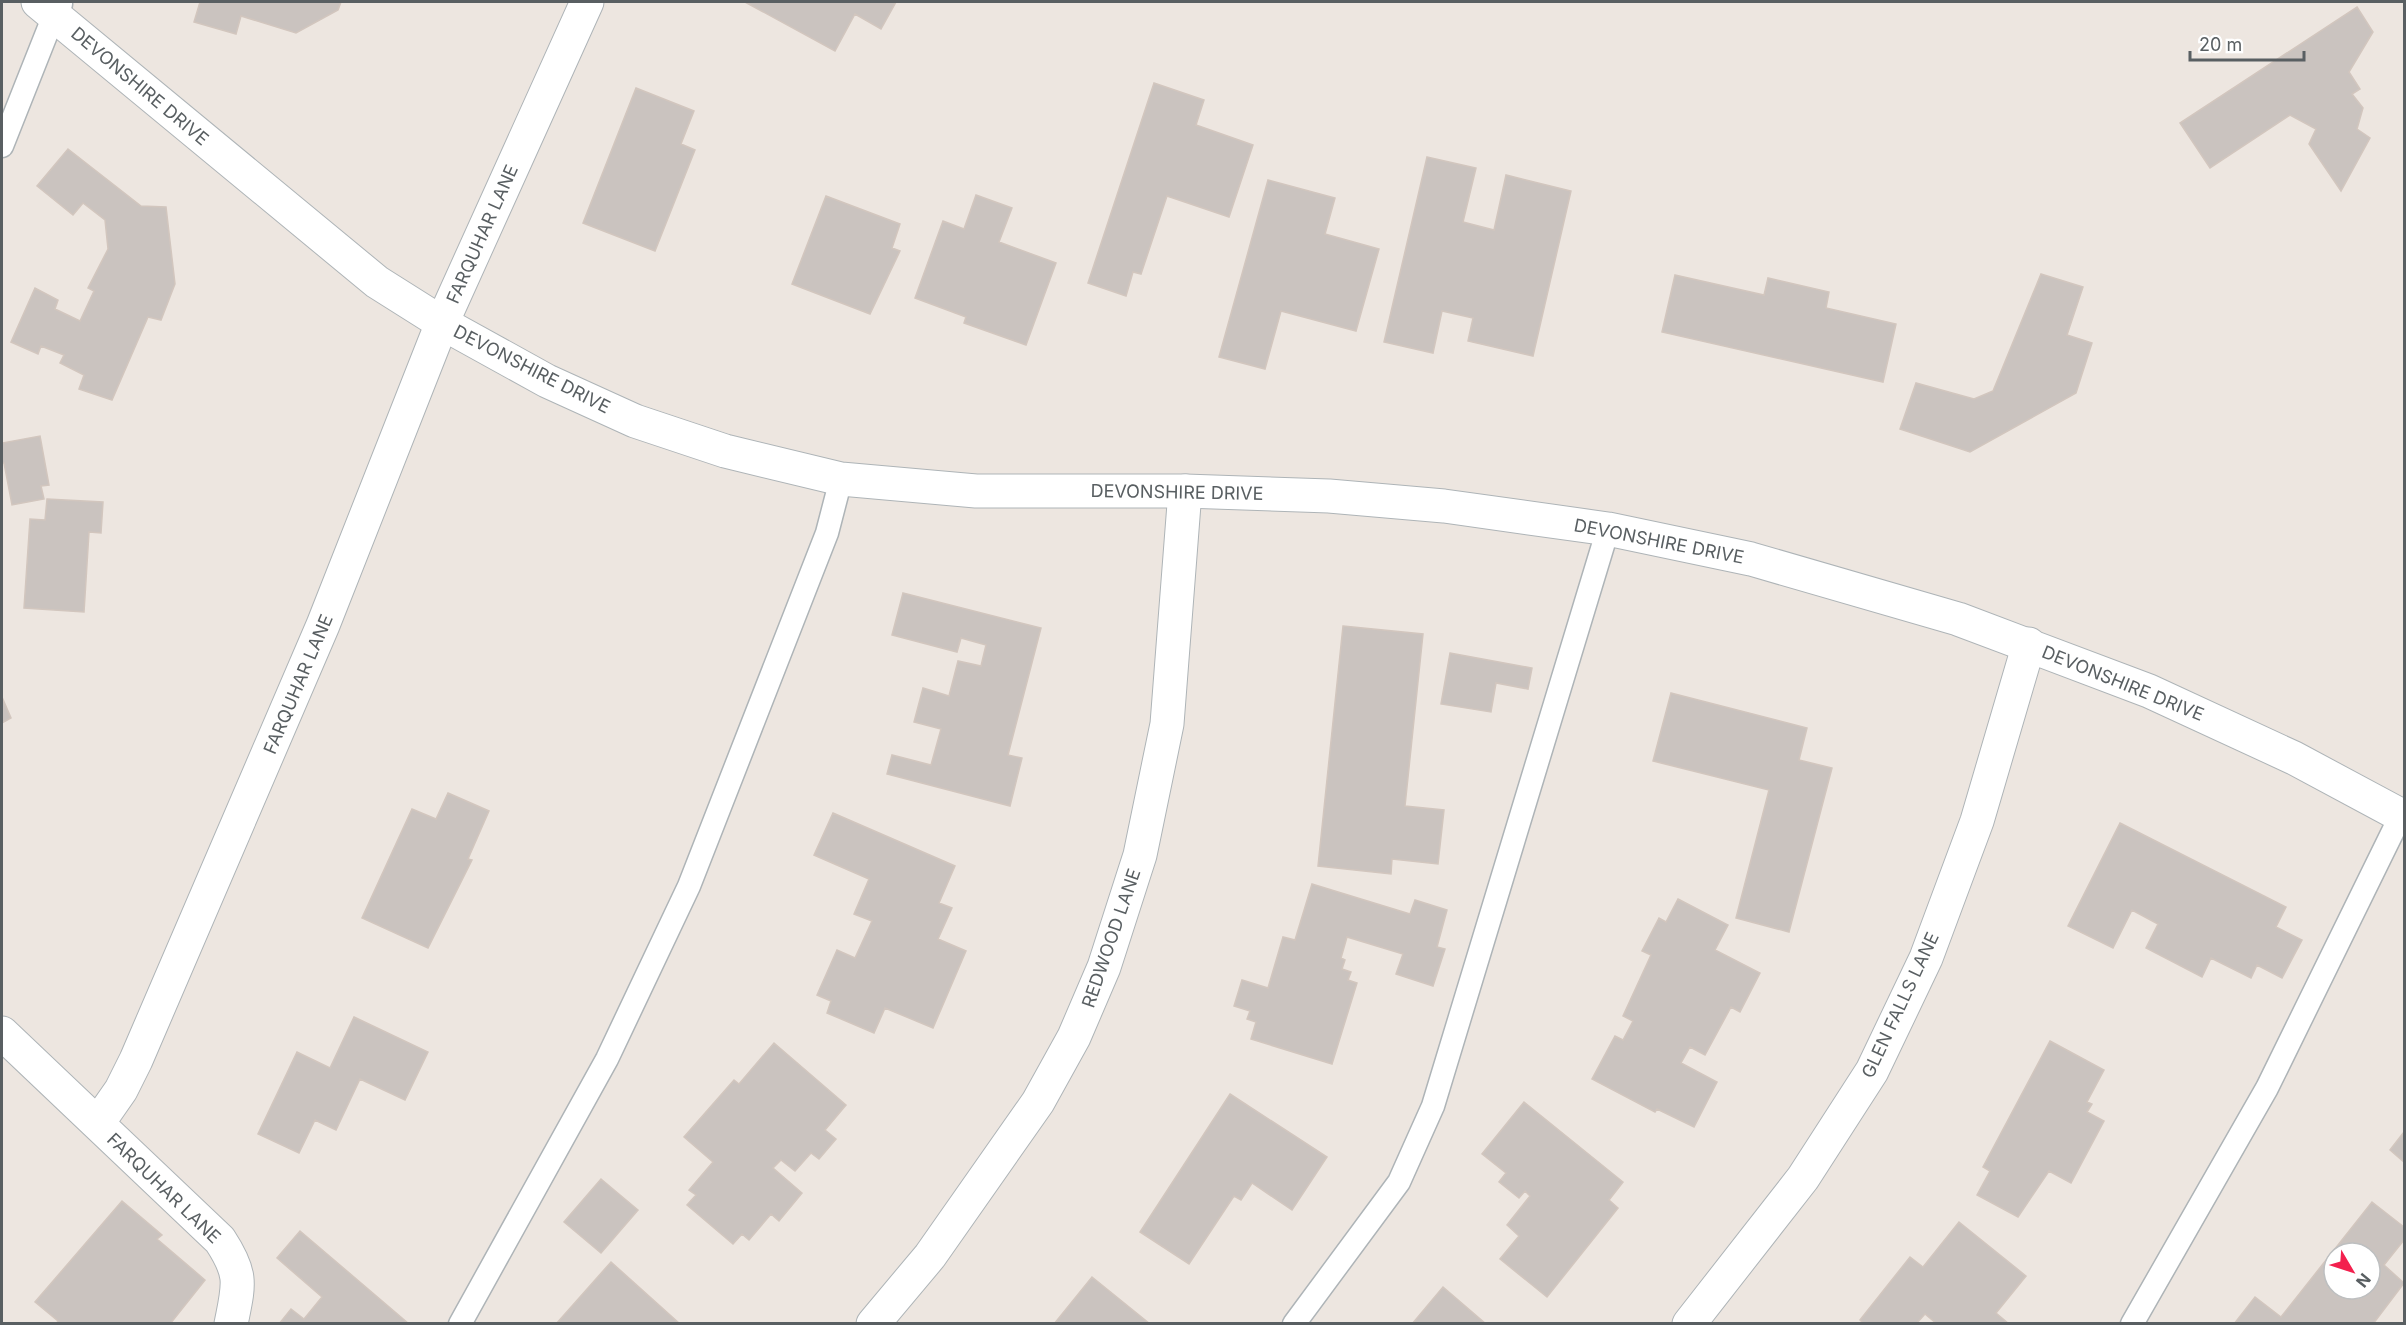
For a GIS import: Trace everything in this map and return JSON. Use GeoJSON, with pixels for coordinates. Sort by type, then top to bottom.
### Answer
{"type":"FeatureCollection","features":[{"type":"Feature","properties":{"kind":"street","name":"FARQUHAR LANE"},"geometry":{"type":"LineString","coordinates":[[231,1323],[238,1287],[234,1262],[225,1247],[98,1123],[122,1090],[155,1016],[323,625],[442,323],[586,2]]}},
{"type":"Feature","properties":{"kind":"street","name":"DEVONSHIRE DRIVE"},"geometry":{"type":"LineString","coordinates":[[52,6],[377,282],[442,323],[547,381],[634,421],[725,451],[841,479],[976,491],[1185,491],[1329,496],[1443,506],[1608,529],[1751,558],[1958,619],[2149,690],[2294,758],[2403,816]]}},
{"type":"Feature","properties":{"kind":"street","name":"REDWOOD LANE"},"geometry":{"type":"LineString","coordinates":[[873,1323],[930,1256],[1038,1102],[1074,1037],[1104,967],[1140,855],[1167,724],[1185,491]]}},
{"type":"Feature","properties":{"kind":"street","name":"GLEN FALLS LANE"},"geometry":{"type":"LineString","coordinates":[[1689,1323],[1803,1178],[1872,1071],[1926,958],[1977,821],[2029,644]]}},
{"type":"Feature","properties":{"kind":"street"},"geometry":{"type":"LineString","coordinates":[[2,1033],[98,1123]]}},
{"type":"Feature","properties":{"kind":"lane"},"geometry":{"type":"LineString","coordinates":[[2,146],[52,6]]}},
{"type":"Feature","properties":{"kind":"lane"},"geometry":{"type":"LineString","coordinates":[[460,1323],[607,1059],[689,886],[827,533],[841,479]]}},
{"type":"Feature","properties":{"kind":"lane"},"geometry":{"type":"LineString","coordinates":[[1294,1323],[1399,1182],[1433,1106],[1608,529]]}},
{"type":"Feature","properties":{"kind":"lane"},"geometry":{"type":"LineString","coordinates":[[2132,1323],[2267,1088],[2403,816]]}},
{"type":"Feature","properties":{"kind":"building"},"geometry":{"type":"Polygon","coordinates":[[[200,2],[341,2],[338,10],[296,33],[241,16],[236,34],[194,22],[200,2]]]}},
{"type":"Feature","properties":{"kind":"building"},"geometry":{"type":"Polygon","coordinates":[[[745,2],[896,2],[881,29],[855,14],[835,51],[745,2]]]}},
{"type":"Feature","properties":{"kind":"building"},"geometry":{"type":"Polygon","coordinates":[[[2357,7],[2373,32],[2349,72],[2360,89],[2352,94],[2363,108],[2357,129],[2370,138],[2341,191],[2309,144],[2316,129],[2290,115],[2210,168],[2180,123],[2357,7]]]}},
{"type":"Feature","properties":{"kind":"building"},"geometry":{"type":"Polygon","coordinates":[[[1154,83],[1204,100],[1196,125],[1253,145],[1229,217],[1167,196],[1141,274],[1133,272],[1126,296],[1088,283],[1154,83]]]}},
{"type":"Feature","properties":{"kind":"building"},"geometry":{"type":"Polygon","coordinates":[[[636,88],[694,111],[681,144],[695,150],[655,251],[583,223],[636,88]]]}},
{"type":"Feature","properties":{"kind":"building"},"geometry":{"type":"Polygon","coordinates":[[[68,149],[141,206],[166,207],[175,284],[161,320],[148,317],[112,400],[79,389],[84,375],[60,363],[64,355],[41,346],[38,354],[11,342],[35,288],[58,300],[55,309],[80,321],[94,291],[88,288],[108,249],[105,220],[83,203],[73,215],[37,186],[68,149]]]}},
{"type":"Feature","properties":{"kind":"building"},"geometry":{"type":"Polygon","coordinates":[[[1427,157],[1476,168],[1463,222],[1494,230],[1506,175],[1571,191],[1533,356],[1468,341],[1473,318],[1442,311],[1433,353],[1384,342],[1427,157]]]}},
{"type":"Feature","properties":{"kind":"building"},"geometry":{"type":"Polygon","coordinates":[[[1268,180],[1335,198],[1325,234],[1379,249],[1356,331],[1281,311],[1265,369],[1219,357],[1268,180]]]}},
{"type":"Feature","properties":{"kind":"building"},"geometry":{"type":"Polygon","coordinates":[[[976,195],[1012,208],[999,242],[1056,263],[1026,345],[964,323],[966,317],[915,298],[943,221],[964,229],[976,195]]]}},
{"type":"Feature","properties":{"kind":"building"},"geometry":{"type":"Polygon","coordinates":[[[826,196],[900,224],[892,248],[900,251],[870,314],[792,284],[826,196]]]}},
{"type":"Feature","properties":{"kind":"building"},"geometry":{"type":"Polygon","coordinates":[[[2041,274],[2083,287],[2067,335],[2092,343],[2076,393],[1970,452],[1900,429],[1916,383],[1974,399],[1993,391],[2041,274]]]}},
{"type":"Feature","properties":{"kind":"building"},"geometry":{"type":"Polygon","coordinates":[[[1675,275],[1764,295],[1768,278],[1829,292],[1826,308],[1896,324],[1883,382],[1662,332],[1675,275]]]}},
{"type":"Feature","properties":{"kind":"building"},"geometry":{"type":"Polygon","coordinates":[[[40,436],[49,485],[41,486],[44,499],[12,505],[4,463],[2,463],[2,443],[40,436]]]}},
{"type":"Feature","properties":{"kind":"building"},"geometry":{"type":"Polygon","coordinates":[[[47,499],[103,502],[101,533],[89,532],[84,612],[24,608],[30,519],[45,520],[47,499]]]}},
{"type":"Feature","properties":{"kind":"building"},"geometry":{"type":"Polygon","coordinates":[[[903,593],[1041,628],[1008,755],[1022,758],[1010,806],[887,774],[892,755],[931,765],[941,729],[914,722],[923,688],[949,696],[958,661],[981,666],[986,645],[961,638],[957,652],[892,635],[903,593]]]}},
{"type":"Feature","properties":{"kind":"building"},"geometry":{"type":"Polygon","coordinates":[[[1343,626],[1423,634],[1405,806],[1444,810],[1438,864],[1392,859],[1391,874],[1318,866],[1343,626]]]}},
{"type":"Feature","properties":{"kind":"building"},"geometry":{"type":"Polygon","coordinates":[[[1450,653],[1532,668],[1528,689],[1496,683],[1491,712],[1441,704],[1450,653]]]}},
{"type":"Feature","properties":{"kind":"building"},"geometry":{"type":"Polygon","coordinates":[[[1671,693],[1807,728],[1799,760],[1832,768],[1789,932],[1736,918],[1769,790],[1653,761],[1671,693]]]}},
{"type":"Feature","properties":{"kind":"building"},"geometry":{"type":"Polygon","coordinates":[[[2,697],[11,718],[2,723],[2,697]]]}},
{"type":"Feature","properties":{"kind":"building"},"geometry":{"type":"Polygon","coordinates":[[[448,793],[489,811],[468,859],[472,860],[428,948],[362,918],[412,809],[436,819],[448,793]]]}},
{"type":"Feature","properties":{"kind":"building"},"geometry":{"type":"Polygon","coordinates":[[[833,813],[955,866],[939,903],[952,908],[938,939],[966,951],[933,1028],[885,1008],[874,1033],[827,1013],[831,1001],[817,995],[837,950],[855,958],[872,921],[854,914],[869,879],[814,855],[833,813]]]}},
{"type":"Feature","properties":{"kind":"building"},"geometry":{"type":"Polygon","coordinates":[[[2120,823],[2286,907],[2276,927],[2302,940],[2282,978],[2257,965],[2251,978],[2211,958],[2202,977],[2146,948],[2158,924],[2132,910],[2113,948],[2068,926],[2120,823]]]}},
{"type":"Feature","properties":{"kind":"building"},"geometry":{"type":"Polygon","coordinates":[[[1312,884],[1410,914],[1415,900],[1447,910],[1437,947],[1445,949],[1433,986],[1396,974],[1403,954],[1347,937],[1341,958],[1345,960],[1342,969],[1351,972],[1348,980],[1357,983],[1332,1064],[1251,1039],[1256,1022],[1247,1019],[1250,1011],[1234,1006],[1242,980],[1268,988],[1283,937],[1295,940],[1312,884]]]}},
{"type":"Feature","properties":{"kind":"building"},"geometry":{"type":"Polygon","coordinates":[[[1678,899],[1728,925],[1715,950],[1760,973],[1740,1012],[1731,1007],[1705,1055],[1690,1047],[1681,1063],[1717,1082],[1694,1127],[1657,1109],[1655,1112],[1592,1079],[1615,1036],[1623,1040],[1633,1021],[1623,1016],[1651,955],[1642,951],[1659,918],[1666,922],[1678,899]]]}},
{"type":"Feature","properties":{"kind":"building"},"geometry":{"type":"Polygon","coordinates":[[[354,1017],[428,1052],[405,1100],[360,1079],[336,1130],[315,1120],[299,1153],[258,1134],[297,1052],[330,1068],[354,1017]]]}},
{"type":"Feature","properties":{"kind":"building"},"geometry":{"type":"Polygon","coordinates":[[[2050,1041],[2104,1070],[2087,1102],[2092,1104],[2087,1112],[2104,1121],[2071,1183],[2049,1171],[2018,1217],[1977,1195],[1990,1171],[1983,1167],[2050,1041]]]}},
{"type":"Feature","properties":{"kind":"building"},"geometry":{"type":"Polygon","coordinates":[[[774,1043],[846,1105],[825,1130],[836,1139],[819,1159],[811,1153],[795,1171],[781,1160],[773,1168],[802,1193],[779,1221],[771,1214],[749,1240],[742,1234],[733,1244],[687,1205],[696,1195],[689,1190],[713,1162],[684,1137],[734,1080],[739,1084],[774,1043]]]}},
{"type":"Feature","properties":{"kind":"building"},"geometry":{"type":"Polygon","coordinates":[[[1230,1094],[1327,1157],[1292,1210],[1252,1183],[1241,1200],[1234,1196],[1189,1264],[1140,1232],[1230,1094]]]}},
{"type":"Feature","properties":{"kind":"building"},"geometry":{"type":"Polygon","coordinates":[[[1524,1102],[1623,1182],[1609,1200],[1618,1208],[1547,1297],[1500,1259],[1519,1236],[1507,1225],[1530,1196],[1525,1191],[1519,1198],[1499,1182],[1506,1173],[1482,1154],[1524,1102]]]}},
{"type":"Feature","properties":{"kind":"building"},"geometry":{"type":"Polygon","coordinates":[[[2404,1132],[2404,1162],[2390,1150],[2404,1132]]]}},
{"type":"Feature","properties":{"kind":"building"},"geometry":{"type":"Polygon","coordinates":[[[601,1179],[638,1210],[601,1253],[564,1222],[601,1179]]]}},
{"type":"Feature","properties":{"kind":"building"},"geometry":{"type":"Polygon","coordinates":[[[122,1201],[162,1235],[157,1239],[205,1280],[170,1324],[56,1324],[58,1321],[35,1302],[122,1201]]]}},
{"type":"Feature","properties":{"kind":"building"},"geometry":{"type":"Polygon","coordinates":[[[2372,1202],[2404,1227],[2404,1240],[2384,1265],[2404,1283],[2373,1324],[2234,1324],[2255,1297],[2281,1317],[2322,1265],[2322,1301],[2382,1301],[2382,1241],[2341,1241],[2372,1202]]]}},
{"type":"Feature","properties":{"kind":"building"},"geometry":{"type":"Polygon","coordinates":[[[1959,1222],[2026,1276],[1996,1313],[2009,1324],[1937,1324],[1925,1314],[1916,1324],[1864,1324],[1860,1320],[1910,1257],[1923,1267],[1959,1222]]]}},
{"type":"Feature","properties":{"kind":"building"},"geometry":{"type":"Polygon","coordinates":[[[300,1231],[409,1324],[279,1324],[291,1309],[304,1319],[322,1297],[277,1258],[300,1231]]]}},
{"type":"Feature","properties":{"kind":"building"},"geometry":{"type":"Polygon","coordinates":[[[611,1262],[680,1324],[556,1324],[611,1262]]]}},
{"type":"Feature","properties":{"kind":"building"},"geometry":{"type":"Polygon","coordinates":[[[1092,1277],[1150,1324],[1054,1324],[1092,1277]]]}},
{"type":"Feature","properties":{"kind":"building"},"geometry":{"type":"Polygon","coordinates":[[[1443,1287],[1486,1324],[1412,1324],[1443,1287]]]}}]}
